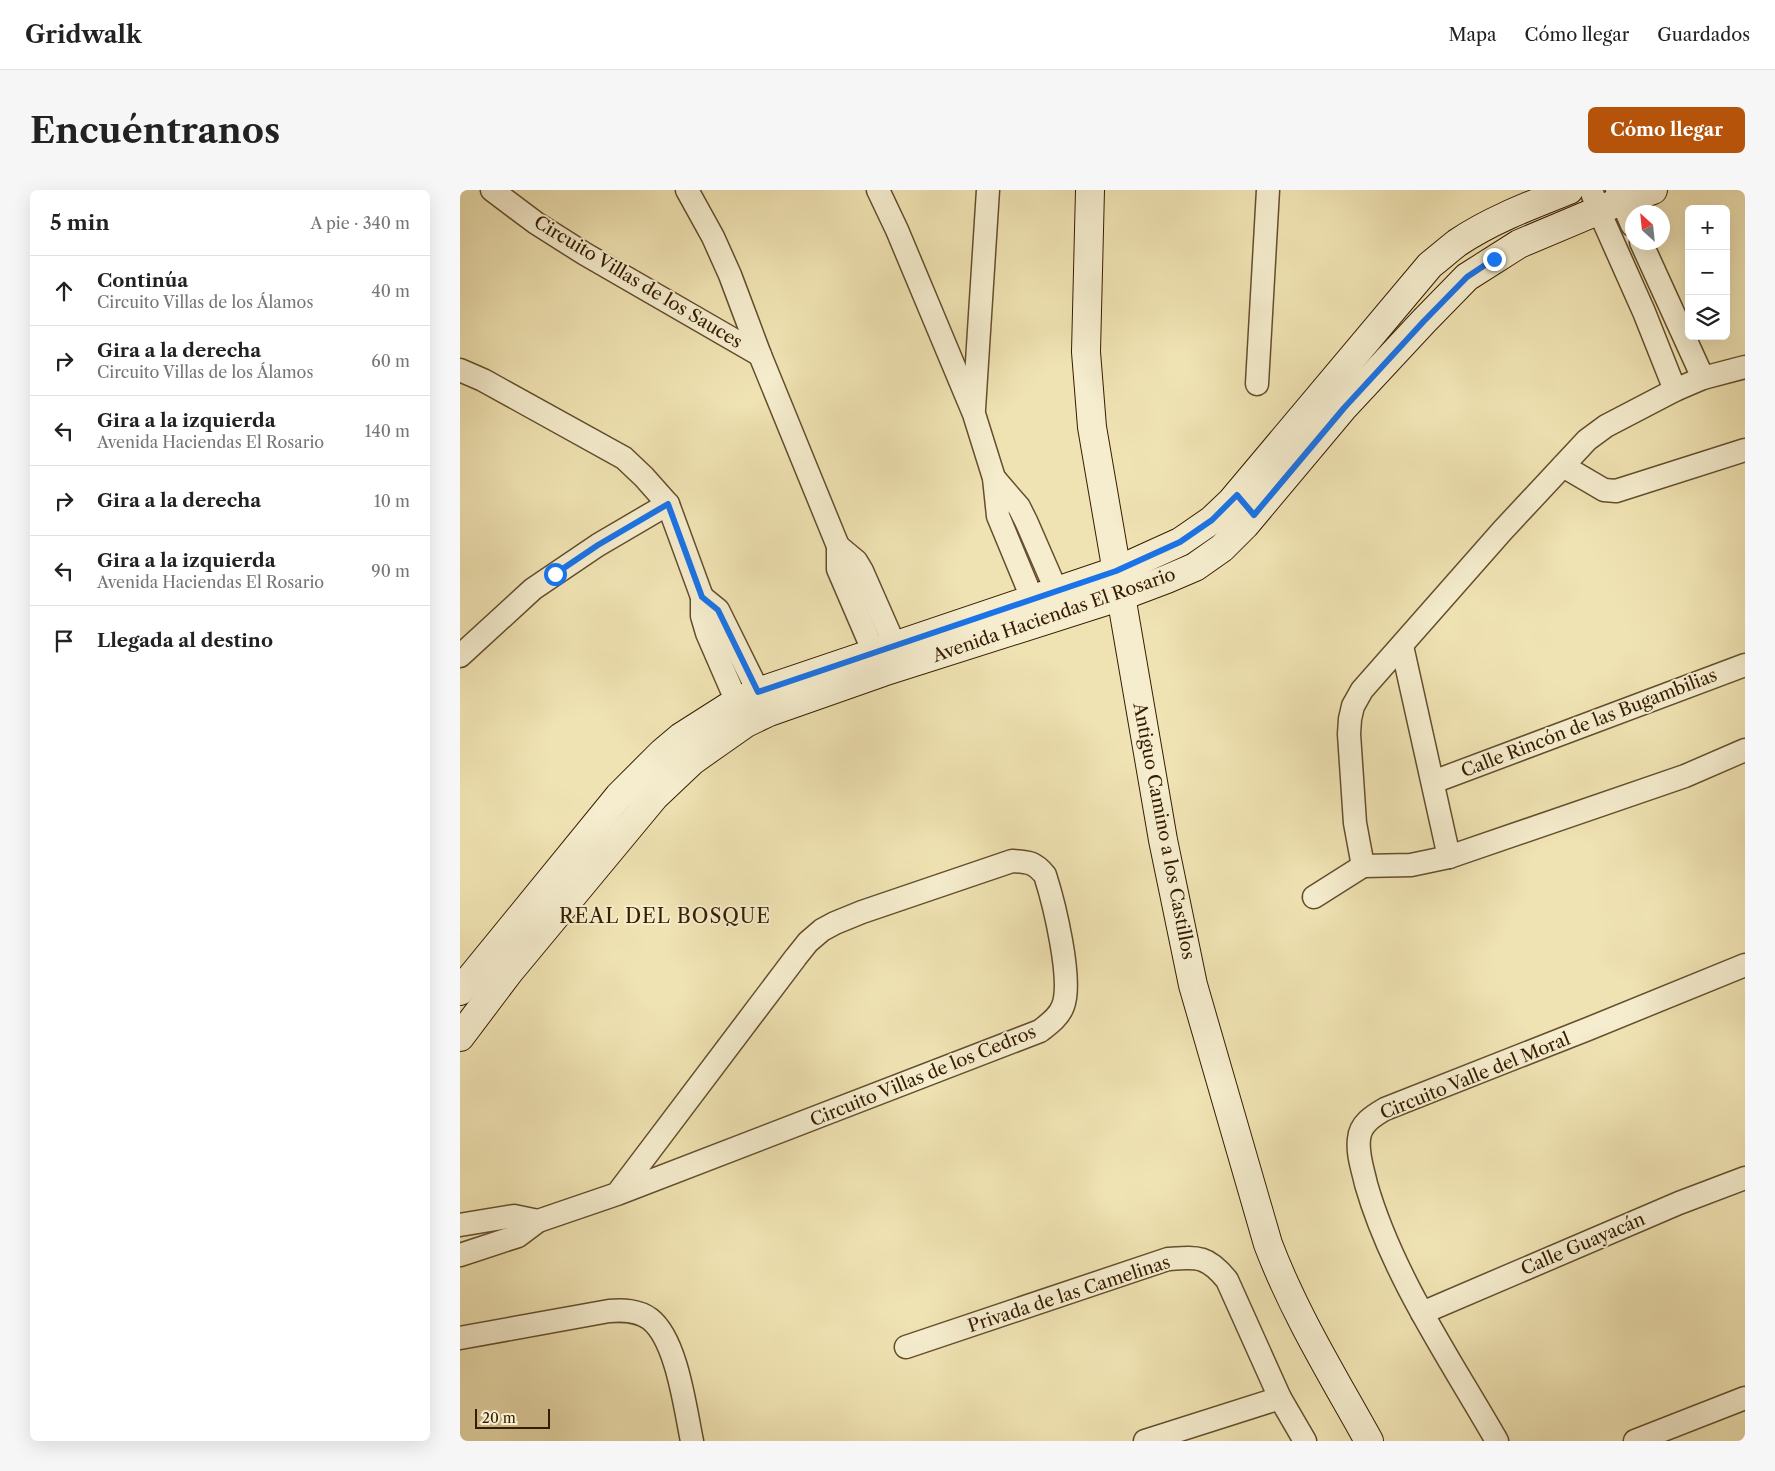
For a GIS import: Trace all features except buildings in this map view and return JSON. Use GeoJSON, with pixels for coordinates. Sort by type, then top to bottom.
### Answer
{"type":"FeatureCollection","features":[{"type":"Feature","properties":{"kind":"street","name":"Circuito Villas de los Sauces"},"geometry":{"type":"LineString","coordinates":[[492,190],[536,223],[585,254],[760,355]]}},
{"type":"Feature","properties":{"kind":"street","name":"Circuito Villas de los Sauces"},"geometry":{"type":"LineString","coordinates":[[687,190],[730,274],[760,355],[838,546],[856,561],[862,571],[889,659]]}},
{"type":"Feature","properties":{"kind":"street"},"geometry":{"type":"LineString","coordinates":[[878,190],[897,230],[974,414],[994,478],[998,516],[1049,606]]}},
{"type":"Feature","properties":{"kind":"street"},"geometry":{"type":"LineString","coordinates":[[974,414],[988,190]]}},
{"type":"Feature","properties":{"kind":"street","name":"Antiguo Camino a los Castillos"},"geometry":{"type":"LineString","coordinates":[[1090,190],[1086,308],[1088,384],[1092,427],[1162,840],[1193,986],[1268,1244],[1281,1278],[1301,1320],[1369,1441]]}},
{"type":"Feature","properties":{"kind":"street","name":"Avenida Haciendas El Rosario"},"geometry":{"type":"LineString","coordinates":[[460,991],[619,796],[662,753],[681,737],[752,707],[1049,606],[1119,584],[1167,579],[1195,567],[1222,548],[1245,505],[1430,265],[1456,244],[1485,227],[1570,190]]}},
{"type":"Feature","properties":{"kind":"street","name":"Avenida Haciendas El Rosario"},"geometry":{"type":"LineString","coordinates":[[1245,505],[1344,408],[1467,277],[1519,244],[1612,203],[1653,190]]}},
{"type":"Feature","properties":{"kind":"street"},"geometry":{"type":"LineString","coordinates":[[1257,384],[1269,191]]}},
{"type":"Feature","properties":{"kind":"street"},"geometry":{"type":"LineString","coordinates":[[1612,203],[1644,312],[1676,390]]}},
{"type":"Feature","properties":{"kind":"street"},"geometry":{"type":"LineString","coordinates":[[1645,250],[1703,378]]}},
{"type":"Feature","properties":{"kind":"street"},"geometry":{"type":"LineString","coordinates":[[1363,866],[1356,823],[1349,734],[1353,706],[1362,690],[1503,530],[1588,440],[1606,426],[1676,390],[1703,378],[1745,367]]}},
{"type":"Feature","properties":{"kind":"street"},"geometry":{"type":"LineString","coordinates":[[460,370],[483,380],[624,458],[668,504],[702,597],[718,610],[752,707]]}},
{"type":"Feature","properties":{"kind":"street"},"geometry":{"type":"LineString","coordinates":[[1563,466],[1604,490],[1616,491],[1745,450]]}},
{"type":"Feature","properties":{"kind":"street"},"geometry":{"type":"LineString","coordinates":[[460,656],[533,589],[598,545],[668,504]]}},
{"type":"Feature","properties":{"kind":"street"},"geometry":{"type":"LineString","coordinates":[[1402,646],[1448,857]]}},
{"type":"Feature","properties":{"kind":"street","name":"Calle Rincón de las Bugambilias"},"geometry":{"type":"LineString","coordinates":[[1433,782],[1745,665]]}},
{"type":"Feature","properties":{"kind":"street","name":"Avenida Haciendas El Rosario"},"geometry":{"type":"LineString","coordinates":[[460,1037],[509,972],[655,796],[752,707]]}},
{"type":"Feature","properties":{"kind":"street"},"geometry":{"type":"LineString","coordinates":[[1314,897],[1363,866],[1411,865],[1448,857],[1685,776],[1745,750]]}},
{"type":"Feature","properties":{"kind":"street","name":"Circuito Villas de los Cedros"},"geometry":{"type":"LineString","coordinates":[[460,1255],[518,1236],[538,1221],[618,1194],[1040,1032],[1056,1018],[1064,1005],[1065,989],[1065,962],[1045,876],[1036,865],[1012,861],[862,912],[822,930],[808,942],[796,957],[618,1194]]}},
{"type":"Feature","properties":{"kind":"street","name":"Circuito Valle del Moral"},"geometry":{"type":"LineString","coordinates":[[1497,1441],[1422,1313],[1388,1244],[1373,1208],[1359,1154],[1358,1138],[1365,1123],[1385,1109],[1588,1030],[1745,965]]}},
{"type":"Feature","properties":{"kind":"street","name":"Calle Guayacán"},"geometry":{"type":"LineString","coordinates":[[1422,1313],[1679,1203],[1745,1178]]}},
{"type":"Feature","properties":{"kind":"street"},"geometry":{"type":"LineString","coordinates":[[460,1225],[514,1216],[538,1221]]}},
{"type":"Feature","properties":{"kind":"street","name":"Privada de las Camelinas"},"geometry":{"type":"LineString","coordinates":[[906,1347],[1168,1259],[1190,1258],[1206,1260],[1218,1269],[1227,1280],[1280,1398],[1305,1441]]}},
{"type":"Feature","properties":{"kind":"street"},"geometry":{"type":"LineString","coordinates":[[460,1338],[609,1311],[636,1312],[650,1319],[659,1330],[673,1356],[692,1441]]}},
{"type":"Feature","properties":{"kind":"street"},"geometry":{"type":"LineString","coordinates":[[1145,1441],[1280,1398]]}},
{"type":"Feature","properties":{"kind":"street"},"geometry":{"type":"LineString","coordinates":[[1635,1441],[1745,1398]]}},
{"type":"Feature","properties":{"kind":"district","name":"REAL DEL BOSQUE"},"geometry":{"type":"Point","coordinates":[665,916]}},
{"type":"Feature","properties":{"kind":"route"},"geometry":{"type":"LineString","coordinates":[[555,574],[598,545],[668,504],[702,597],[718,610],[758,692],[1116,571],[1180,542],[1212,520],[1237,495],[1254,515],[1344,408],[1424,321],[1467,277],[1494,259]]}}]}
